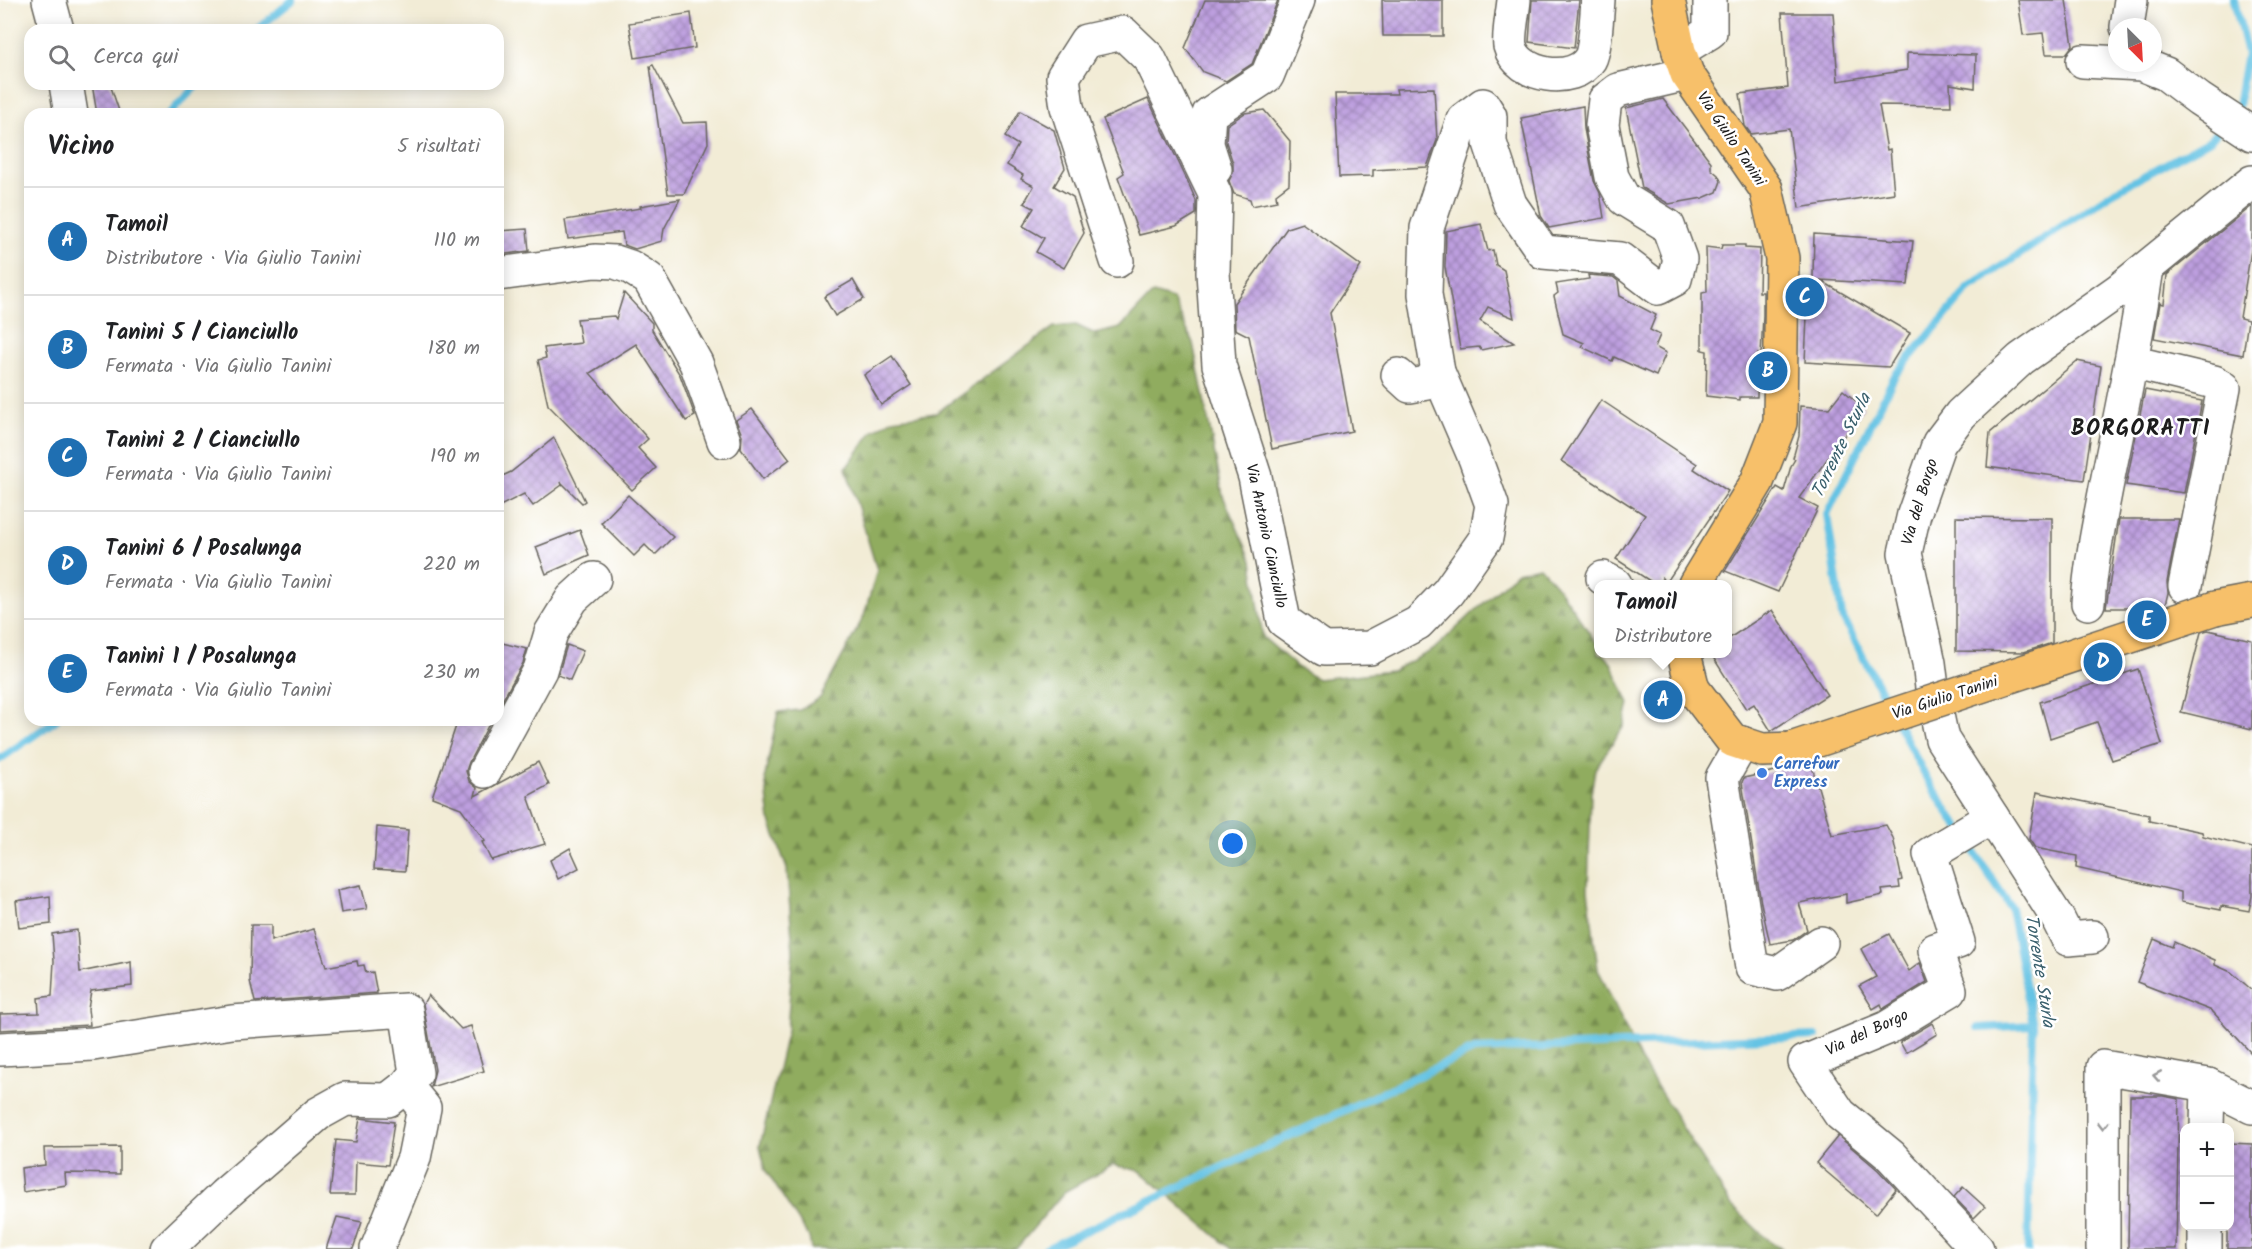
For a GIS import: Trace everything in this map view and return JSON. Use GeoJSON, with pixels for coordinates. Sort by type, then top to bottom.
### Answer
{"type":"FeatureCollection","features":[{"type":"Feature","properties":{"kind":"main road","name":"Via Giulio Tanini"},"geometry":{"type":"LineString","coordinates":[[1668,0],[1683,62],[1766,189],[1782,258],[1780,423],[1758,482],[1698,580]]}},
{"type":"Feature","properties":{"kind":"main road","name":"Via Giulio Tanini"},"geometry":{"type":"LineString","coordinates":[[1685,658],[1694,688],[1732,740],[1762,750],[1791,749],[2215,608],[2252,601]]}},
{"type":"Feature","properties":{"kind":"street"},"geometry":{"type":"LineString","coordinates":[[49,0],[55,24]]}},
{"type":"Feature","properties":{"kind":"street","name":"Via Antonio Cianciullo"},"geometry":{"type":"LineString","coordinates":[[1213,272],[1228,212],[1207,144],[1209,114],[1267,76],[1298,0]]}},
{"type":"Feature","properties":{"kind":"street"},"geometry":{"type":"LineString","coordinates":[[1514,0],[1510,45],[1518,61],[1534,72],[1558,74],[1582,68],[1592,58],[1598,0]]}},
{"type":"Feature","properties":{"kind":"street"},"geometry":{"type":"LineString","coordinates":[[1683,62],[1710,32],[1710,0]]}},
{"type":"Feature","properties":{"kind":"street"},"geometry":{"type":"LineString","coordinates":[[2129,18],[2132,0]]}},
{"type":"Feature","properties":{"kind":"street","name":"Via Antonio Cianciullo"},"geometry":{"type":"LineString","coordinates":[[1117,261],[1067,107],[1063,76],[1086,41],[1123,33],[1149,58],[1215,194],[1213,272],[1220,365],[1255,477],[1284,621],[1324,649],[1370,648],[1418,623],[1448,592],[1486,538],[1492,505],[1475,458],[1438,372],[1425,294],[1427,228],[1463,120],[1482,105],[1490,116],[1490,143],[1510,204],[1543,252],[1620,259],[1658,288],[1675,279],[1680,259],[1668,226],[1624,199],[1612,177],[1602,125],[1605,100],[1618,90],[1683,62]]}},
{"type":"Feature","properties":{"kind":"street"},"geometry":{"type":"LineString","coordinates":[[2083,62],[2108,63]]}},
{"type":"Feature","properties":{"kind":"street"},"geometry":{"type":"LineString","coordinates":[[2161,72],[2252,134]]}},
{"type":"Feature","properties":{"kind":"street"},"geometry":{"type":"LineString","coordinates":[[67,90],[70,108]]}},
{"type":"Feature","properties":{"kind":"street","name":"Via del Borgo"},"geometry":{"type":"LineString","coordinates":[[2092,937],[2068,939],[2058,919],[1942,739],[1929,663],[1905,553],[1914,514],[1939,443],[1961,414],[2021,359],[2147,268],[2252,182]]}},
{"type":"Feature","properties":{"kind":"street"},"geometry":{"type":"LineString","coordinates":[[504,273],[595,261],[615,262],[630,267],[649,279],[696,363],[724,441]]}},
{"type":"Feature","properties":{"kind":"street"},"geometry":{"type":"LineString","coordinates":[[2088,603],[2089,582],[2102,507],[2147,268]]}},
{"type":"Feature","properties":{"kind":"street"},"geometry":{"type":"LineString","coordinates":[[2131,362],[2214,382],[2224,388],[2185,586]]}},
{"type":"Feature","properties":{"kind":"street"},"geometry":{"type":"LineString","coordinates":[[1398,375],[1410,386],[1427,383],[1438,372]]}},
{"type":"Feature","properties":{"kind":"street"},"geometry":{"type":"LineString","coordinates":[[485,771],[540,670],[551,633],[572,599],[594,579]]}},
{"type":"Feature","properties":{"kind":"street"},"geometry":{"type":"LineString","coordinates":[[1742,743],[1722,778],[1752,968],[1777,974],[1821,943]]}},
{"type":"Feature","properties":{"kind":"street","name":"Via del Borgo"},"geometry":{"type":"LineString","coordinates":[[1977,1249],[1891,1156],[1840,1114],[1805,1062],[1887,1028],[1950,990],[1935,950],[1958,942],[1930,854],[1992,817]]}},
{"type":"Feature","properties":{"kind":"street"},"geometry":{"type":"LineString","coordinates":[[0,1048],[93,1044],[232,1022],[406,1010],[416,1073],[406,1086],[388,1100],[345,1099],[318,1114],[224,1195],[167,1249]]}},
{"type":"Feature","properties":{"kind":"street"},"geometry":{"type":"LineString","coordinates":[[2103,1249],[2103,1067],[2208,1085],[2252,1107]]}},
{"type":"Feature","properties":{"kind":"street"},"geometry":{"type":"LineString","coordinates":[[2207,1123],[2208,1085]]}},
{"type":"Feature","properties":{"kind":"street"},"geometry":{"type":"LineString","coordinates":[[377,1249],[414,1158],[424,1108],[406,1086]]}},
{"type":"Feature","properties":{"kind":"street"},"geometry":{"type":"LineString","coordinates":[[2205,1231],[2205,1249]]}},
{"type":"Feature","properties":{"kind":"green space"},"geometry":{"type":"Polygon","coordinates":[[[1153,293],[1173,299],[1193,343],[1223,496],[1252,561],[1263,637],[1297,667],[1317,679],[1392,671],[1433,650],[1517,572],[1540,567],[1556,585],[1594,639],[1594,658],[1607,658],[1611,663],[1629,703],[1624,726],[1595,769],[1591,794],[1588,890],[1598,969],[1641,1061],[1731,1205],[1770,1242],[1783,1249],[1231,1249],[1140,1171],[1113,1165],[1064,1192],[1016,1249],[811,1249],[809,1237],[766,1171],[760,1146],[787,1030],[793,952],[787,869],[770,821],[765,776],[778,712],[800,710],[820,698],[864,616],[877,570],[846,468],[873,431],[893,419],[936,413],[1054,327],[1076,325],[1095,334],[1120,328],[1153,293]]]}},
{"type":"Feature","properties":{"kind":"building"},"geometry":{"type":"Polygon","coordinates":[[[1205,0],[1278,0],[1252,64],[1226,81],[1203,72],[1185,48],[1205,0]]]}},
{"type":"Feature","properties":{"kind":"building"},"geometry":{"type":"Polygon","coordinates":[[[1382,0],[1443,0],[1443,36],[1383,36],[1382,0]]]}},
{"type":"Feature","properties":{"kind":"building"},"geometry":{"type":"Polygon","coordinates":[[[1532,0],[1579,0],[1574,48],[1529,42],[1532,0]]]}},
{"type":"Feature","properties":{"kind":"building"},"geometry":{"type":"Polygon","coordinates":[[[2018,0],[2066,0],[2073,45],[2066,54],[2046,54],[2043,33],[2023,35],[2018,0]]]}},
{"type":"Feature","properties":{"kind":"building"},"geometry":{"type":"Polygon","coordinates":[[[691,13],[695,48],[635,58],[629,23],[691,13]]]}},
{"type":"Feature","properties":{"kind":"building"},"geometry":{"type":"Polygon","coordinates":[[[1782,13],[1833,13],[1838,81],[1907,70],[1907,53],[1976,55],[1975,88],[1950,84],[1951,106],[1879,105],[1887,150],[1890,149],[1894,193],[1799,208],[1789,129],[1751,134],[1745,126],[1740,94],[1788,88],[1782,13]]]}},
{"type":"Feature","properties":{"kind":"building"},"geometry":{"type":"Polygon","coordinates":[[[653,65],[683,123],[707,122],[708,143],[684,194],[668,194],[650,66],[653,65]]]}},
{"type":"Feature","properties":{"kind":"building"},"geometry":{"type":"Polygon","coordinates":[[[1434,88],[1437,140],[1427,167],[1373,170],[1373,176],[1339,177],[1335,94],[1397,94],[1396,89],[1434,88]]]}},
{"type":"Feature","properties":{"kind":"building"},"geometry":{"type":"Polygon","coordinates":[[[93,90],[112,90],[118,108],[96,108],[93,90]]]}},
{"type":"Feature","properties":{"kind":"building"},"geometry":{"type":"Polygon","coordinates":[[[1148,99],[1196,201],[1196,214],[1176,226],[1139,235],[1118,177],[1124,173],[1103,119],[1148,99]]]}},
{"type":"Feature","properties":{"kind":"building"},"geometry":{"type":"Polygon","coordinates":[[[1663,99],[1711,162],[1711,169],[1721,181],[1717,192],[1703,198],[1669,204],[1642,188],[1626,108],[1663,99]]]}},
{"type":"Feature","properties":{"kind":"building"},"geometry":{"type":"Polygon","coordinates":[[[1583,106],[1584,129],[1604,218],[1549,228],[1541,216],[1521,118],[1583,106]]]}},
{"type":"Feature","properties":{"kind":"building"},"geometry":{"type":"Polygon","coordinates":[[[1264,110],[1290,141],[1289,184],[1276,194],[1277,201],[1252,206],[1250,199],[1234,194],[1229,181],[1233,172],[1233,163],[1226,142],[1227,125],[1245,113],[1264,110]]]}},
{"type":"Feature","properties":{"kind":"building"},"geometry":{"type":"Polygon","coordinates":[[[1020,111],[1054,130],[1065,168],[1054,186],[1073,197],[1084,233],[1064,268],[1036,252],[1044,238],[1023,226],[1034,208],[1024,203],[1034,186],[1021,179],[1023,175],[1007,165],[1018,145],[1005,137],[1020,111]]]}},
{"type":"Feature","properties":{"kind":"building"},"geometry":{"type":"Polygon","coordinates":[[[680,199],[664,229],[662,241],[635,249],[624,245],[622,232],[568,239],[565,220],[641,208],[640,206],[680,199]]]}},
{"type":"Feature","properties":{"kind":"building"},"geometry":{"type":"Polygon","coordinates":[[[2252,206],[2252,244],[2240,318],[2248,320],[2243,355],[2154,338],[2160,303],[2164,304],[2167,275],[2252,206]]]}},
{"type":"Feature","properties":{"kind":"building"},"geometry":{"type":"Polygon","coordinates":[[[1302,223],[1361,266],[1330,313],[1352,431],[1272,449],[1249,336],[1235,329],[1234,303],[1287,228],[1302,223]]]}},
{"type":"Feature","properties":{"kind":"building"},"geometry":{"type":"Polygon","coordinates":[[[1481,224],[1488,251],[1493,250],[1496,265],[1504,270],[1514,318],[1488,307],[1480,321],[1514,343],[1481,350],[1479,347],[1460,349],[1445,267],[1446,231],[1481,224]]]}},
{"type":"Feature","properties":{"kind":"building"},"geometry":{"type":"Polygon","coordinates":[[[527,229],[529,251],[504,254],[504,231],[527,229]]]}},
{"type":"Feature","properties":{"kind":"building"},"geometry":{"type":"Polygon","coordinates":[[[1814,234],[1913,241],[1908,285],[1820,280],[1910,333],[1889,367],[1805,362],[1807,316],[1812,316],[1814,234]]]}},
{"type":"Feature","properties":{"kind":"building"},"geometry":{"type":"Polygon","coordinates":[[[1722,245],[1745,245],[1745,248],[1760,249],[1759,292],[1763,292],[1763,315],[1761,355],[1758,354],[1757,397],[1740,397],[1740,400],[1706,396],[1707,351],[1702,350],[1702,293],[1707,292],[1706,247],[1721,249],[1722,245]]]}},
{"type":"Feature","properties":{"kind":"building"},"geometry":{"type":"Polygon","coordinates":[[[1588,275],[1613,277],[1618,281],[1620,296],[1656,315],[1650,330],[1660,335],[1655,347],[1666,353],[1656,376],[1614,357],[1612,361],[1582,347],[1584,343],[1563,334],[1554,296],[1558,293],[1556,284],[1589,279],[1588,275]]]}},
{"type":"Feature","properties":{"kind":"building"},"geometry":{"type":"Polygon","coordinates":[[[853,280],[864,299],[835,316],[824,297],[853,280]]]}},
{"type":"Feature","properties":{"kind":"building"},"geometry":{"type":"Polygon","coordinates":[[[624,293],[652,323],[652,330],[680,375],[695,416],[686,421],[636,344],[590,373],[648,439],[638,448],[656,468],[632,490],[548,405],[538,360],[546,358],[544,348],[581,343],[577,319],[614,316],[616,319],[624,293]]]}},
{"type":"Feature","properties":{"kind":"building"},"geometry":{"type":"Polygon","coordinates":[[[892,356],[911,385],[881,405],[864,375],[892,356]]]}},
{"type":"Feature","properties":{"kind":"building"},"geometry":{"type":"Polygon","coordinates":[[[2077,361],[2101,366],[2084,480],[1987,467],[1990,433],[2077,361]]]}},
{"type":"Feature","properties":{"kind":"building"},"geometry":{"type":"Polygon","coordinates":[[[1843,390],[1864,408],[1799,498],[1818,508],[1778,592],[1725,571],[1777,487],[1784,491],[1795,459],[1793,458],[1799,436],[1800,406],[1829,408],[1843,390]]]}},
{"type":"Feature","properties":{"kind":"building"},"geometry":{"type":"Polygon","coordinates":[[[2145,390],[2202,401],[2184,493],[2126,485],[2145,390]]]}},
{"type":"Feature","properties":{"kind":"building"},"geometry":{"type":"Polygon","coordinates":[[[1601,400],[1697,464],[1694,469],[1728,491],[1668,580],[1662,578],[1662,580],[1648,580],[1616,559],[1645,515],[1561,461],[1601,400]]]}},
{"type":"Feature","properties":{"kind":"building"},"geometry":{"type":"Polygon","coordinates":[[[752,409],[790,459],[763,479],[741,449],[742,435],[736,420],[752,409]]]}},
{"type":"Feature","properties":{"kind":"building"},"geometry":{"type":"Polygon","coordinates":[[[554,438],[585,501],[582,503],[561,482],[562,485],[533,506],[524,494],[504,504],[504,475],[554,438]]]}},
{"type":"Feature","properties":{"kind":"building"},"geometry":{"type":"Polygon","coordinates":[[[628,495],[673,537],[655,555],[645,545],[634,556],[601,523],[628,495]]]}},
{"type":"Feature","properties":{"kind":"building"},"geometry":{"type":"Polygon","coordinates":[[[1956,517],[2052,518],[2052,643],[2024,652],[1956,651],[1956,517]]]}},
{"type":"Feature","properties":{"kind":"building"},"geometry":{"type":"Polygon","coordinates":[[[2119,519],[2179,519],[2165,605],[2156,608],[2106,608],[2119,519]]]}},
{"type":"Feature","properties":{"kind":"building"},"geometry":{"type":"Polygon","coordinates":[[[580,530],[589,555],[546,574],[536,547],[580,530]]]}},
{"type":"Feature","properties":{"kind":"building"},"geometry":{"type":"Polygon","coordinates":[[[1772,610],[1827,695],[1771,731],[1754,704],[1746,709],[1714,658],[1732,658],[1732,636],[1772,610]]]}},
{"type":"Feature","properties":{"kind":"building"},"geometry":{"type":"Polygon","coordinates":[[[2208,630],[2252,640],[2252,729],[2181,712],[2201,632],[2208,630]]]}},
{"type":"Feature","properties":{"kind":"building"},"geometry":{"type":"Polygon","coordinates":[[[504,643],[527,649],[523,663],[504,697],[504,643]]]}},
{"type":"Feature","properties":{"kind":"building"},"geometry":{"type":"Polygon","coordinates":[[[567,645],[583,651],[570,680],[558,675],[567,645]]]}},
{"type":"Feature","properties":{"kind":"building"},"geometry":{"type":"Polygon","coordinates":[[[2138,669],[2162,744],[2112,760],[2097,722],[2050,738],[2040,702],[2138,669]]]}},
{"type":"Feature","properties":{"kind":"building"},"geometry":{"type":"Polygon","coordinates":[[[456,726],[488,726],[466,771],[469,781],[477,788],[475,796],[538,762],[549,785],[528,796],[545,844],[491,860],[482,842],[485,841],[461,808],[432,797],[456,726]]]}},
{"type":"Feature","properties":{"kind":"building"},"geometry":{"type":"Polygon","coordinates":[[[1811,763],[1832,835],[1886,825],[1893,838],[1902,880],[1899,881],[1900,888],[1882,890],[1883,895],[1846,903],[1846,894],[1799,903],[1807,930],[1793,940],[1770,944],[1761,903],[1742,782],[1744,778],[1811,763]]]}},
{"type":"Feature","properties":{"kind":"building"},"geometry":{"type":"Polygon","coordinates":[[[2037,792],[2149,815],[2149,821],[2202,832],[2203,836],[2252,848],[2252,896],[2249,911],[2221,906],[2221,910],[2181,902],[2181,892],[2076,868],[2077,856],[2035,848],[2029,839],[2037,792]]]}},
{"type":"Feature","properties":{"kind":"building"},"geometry":{"type":"Polygon","coordinates":[[[377,827],[408,830],[405,871],[374,869],[377,827]]]}},
{"type":"Feature","properties":{"kind":"building"},"geometry":{"type":"Polygon","coordinates":[[[570,848],[579,868],[558,879],[550,860],[570,848]]]}},
{"type":"Feature","properties":{"kind":"building"},"geometry":{"type":"Polygon","coordinates":[[[361,885],[367,909],[341,913],[337,890],[361,885]]]}},
{"type":"Feature","properties":{"kind":"building"},"geometry":{"type":"Polygon","coordinates":[[[50,896],[51,924],[19,928],[16,901],[50,896]]]}},
{"type":"Feature","properties":{"kind":"building"},"geometry":{"type":"Polygon","coordinates":[[[251,925],[271,925],[271,941],[314,929],[326,967],[357,961],[358,966],[364,965],[366,973],[373,972],[377,993],[255,1002],[250,981],[251,925]]]}},
{"type":"Feature","properties":{"kind":"building"},"geometry":{"type":"Polygon","coordinates":[[[77,930],[80,972],[131,962],[132,986],[91,991],[88,1009],[90,1025],[0,1030],[0,1014],[39,1013],[38,998],[52,996],[54,961],[52,934],[77,930]]]}},
{"type":"Feature","properties":{"kind":"building"},"geometry":{"type":"Polygon","coordinates":[[[1889,934],[1909,971],[1920,963],[1927,982],[1883,1009],[1881,1004],[1873,1009],[1859,986],[1876,977],[1861,949],[1889,934]]]}},
{"type":"Feature","properties":{"kind":"building"},"geometry":{"type":"Polygon","coordinates":[[[2154,939],[2172,947],[2174,942],[2215,960],[2215,965],[2231,972],[2252,990],[2252,1054],[2212,1011],[2137,982],[2154,939]]]}},
{"type":"Feature","properties":{"kind":"building"},"geometry":{"type":"Polygon","coordinates":[[[428,995],[461,1029],[471,1026],[484,1071],[431,1087],[435,1070],[423,1004],[428,995]]]}},
{"type":"Feature","properties":{"kind":"building"},"geometry":{"type":"Polygon","coordinates":[[[1932,1023],[1937,1034],[1906,1053],[1900,1042],[1932,1023]]]}},
{"type":"Feature","properties":{"kind":"building"},"geometry":{"type":"Polygon","coordinates":[[[2130,1096],[2163,1096],[2179,1099],[2176,1249],[2128,1249],[2130,1096]]]}},
{"type":"Feature","properties":{"kind":"building"},"geometry":{"type":"Polygon","coordinates":[[[360,1118],[394,1122],[388,1165],[356,1162],[355,1195],[330,1195],[336,1140],[356,1142],[360,1118]]]}},
{"type":"Feature","properties":{"kind":"building"},"geometry":{"type":"Polygon","coordinates":[[[1838,1136],[1878,1170],[1896,1189],[1876,1214],[1816,1163],[1838,1136]]]}},
{"type":"Feature","properties":{"kind":"building"},"geometry":{"type":"Polygon","coordinates":[[[2234,1143],[2252,1144],[2252,1249],[2227,1249],[2227,1231],[2234,1231],[2234,1143]]]}},
{"type":"Feature","properties":{"kind":"building"},"geometry":{"type":"Polygon","coordinates":[[[120,1147],[120,1174],[65,1173],[66,1185],[23,1192],[21,1168],[45,1165],[44,1148],[120,1147]]]}},
{"type":"Feature","properties":{"kind":"building"},"geometry":{"type":"Polygon","coordinates":[[[1963,1187],[1985,1207],[1974,1218],[1954,1197],[1963,1187]]]}},
{"type":"Feature","properties":{"kind":"building"},"geometry":{"type":"Polygon","coordinates":[[[337,1217],[362,1222],[353,1249],[326,1249],[337,1217]]]}},
{"type":"Feature","properties":{"kind":"waterway"},"geometry":{"type":"LineString","coordinates":[[263,24],[293,0]]}},
{"type":"Feature","properties":{"kind":"waterway","name":"Torrente Sturla"},"geometry":{"type":"LineString","coordinates":[[2233,113],[2238,106],[2247,53],[2234,0]]}},
{"type":"Feature","properties":{"kind":"waterway"},"geometry":{"type":"LineString","coordinates":[[175,108],[192,90]]}},
{"type":"Feature","properties":{"kind":"waterway","name":"Torrente Sturla"},"geometry":{"type":"LineString","coordinates":[[1890,709],[1842,616],[1827,514],[1895,375],[1969,288],[2112,193],[2210,140],[2224,123]]}},
{"type":"Feature","properties":{"kind":"waterway","name":"Torrente Sturla"},"geometry":{"type":"LineString","coordinates":[[1896,720],[1928,781],[1959,828]]}},
{"type":"Feature","properties":{"kind":"waterway"},"geometry":{"type":"LineString","coordinates":[[0,759],[47,726]]}},
{"type":"Feature","properties":{"kind":"waterway","name":"Torrente Sturla"},"geometry":{"type":"LineString","coordinates":[[1966,839],[2011,908],[2033,1025],[2028,1249]]}},
{"type":"Feature","properties":{"kind":"waterway"},"geometry":{"type":"LineString","coordinates":[[1978,1028],[2033,1025]]}},
{"type":"Feature","properties":{"kind":"waterway"},"geometry":{"type":"LineString","coordinates":[[1046,1249],[1474,1050],[1816,1036]]}},
{"type":"Feature","properties":{"kind":"place","name":"Tanini 2 / Cianciullo"},"geometry":{"type":"Point","coordinates":[1805,297]}},
{"type":"Feature","properties":{"kind":"place","name":"Tanini 5 / Cianciullo"},"geometry":{"type":"Point","coordinates":[1768,371]}},
{"type":"Feature","properties":{"kind":"place","name":"Tanini 1 / Posalunga"},"geometry":{"type":"Point","coordinates":[2147,620]}},
{"type":"Feature","properties":{"kind":"place","name":"Tanini 6 / Posalunga"},"geometry":{"type":"Point","coordinates":[2103,662]}},
{"type":"Feature","properties":{"kind":"place","name":"Tamoil"},"geometry":{"type":"Point","coordinates":[1663,700]}},
{"type":"Feature","properties":{"kind":"place","name":"Carrefour Express"},"geometry":{"type":"Point","coordinates":[1762,773]}},
{"type":"Feature","properties":{"kind":"district","name":"BORGORATTI"},"geometry":{"type":"Point","coordinates":[2141,429]}}]}
